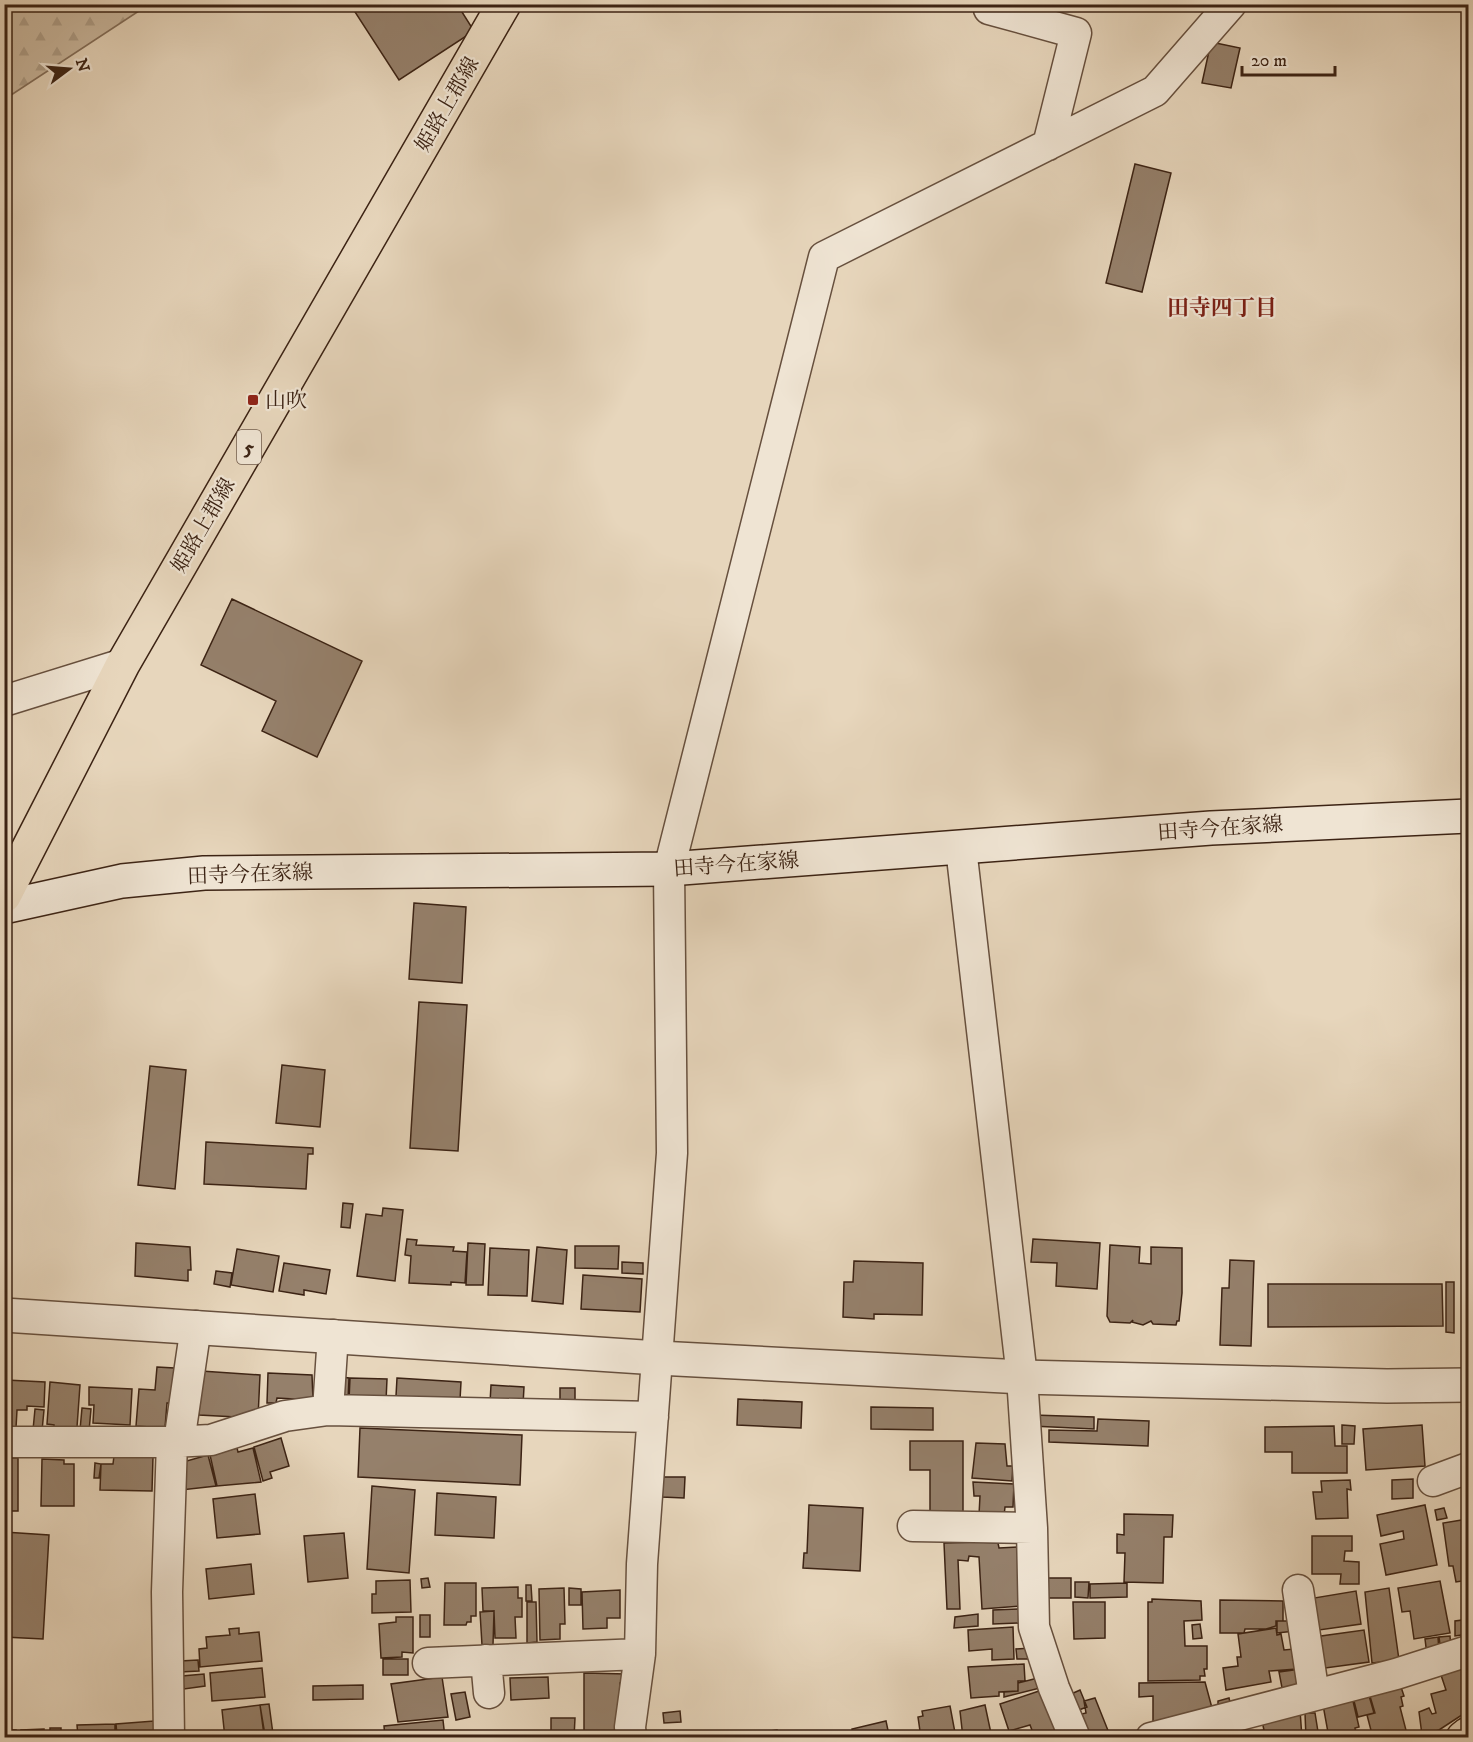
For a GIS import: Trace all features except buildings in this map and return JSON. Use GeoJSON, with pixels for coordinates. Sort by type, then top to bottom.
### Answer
{"type":"FeatureCollection","features":[{"type":"Feature","properties":{"kind":"main road","name":"姫路上郡線"},"geometry":{"type":"LineString","coordinates":[[4,896],[123,664],[504,4]]}},
{"type":"Feature","properties":{"kind":"main road"},"geometry":{"type":"LineString","coordinates":[[1463,1737],[1468,1734]]}},
{"type":"Feature","properties":{"kind":"street"},"geometry":{"type":"LineString","coordinates":[[990,4],[989,9],[1076,33],[1048,145]]}},
{"type":"Feature","properties":{"kind":"street"},"geometry":{"type":"LineString","coordinates":[[631,1737],[630,1726],[640,1654],[642,1564],[672,1153],[669,869],[824,257],[1155,91],[1230,4]]}},
{"type":"Feature","properties":{"kind":"street"},"geometry":{"type":"LineString","coordinates":[[4,701],[123,664]]}},
{"type":"Feature","properties":{"kind":"street","name":"田寺今在家線"},"geometry":{"type":"LineString","coordinates":[[4,908],[122,881],[204,873],[669,869],[1211,828],[1468,816]]}},
{"type":"Feature","properties":{"kind":"street"},"geometry":{"type":"LineString","coordinates":[[961,848],[1022,1377],[1032,1528],[1034,1628],[1054,1688],[1075,1737]]}},
{"type":"Feature","properties":{"kind":"street"},"geometry":{"type":"LineString","coordinates":[[4,1315],[658,1358],[1022,1377],[1387,1386],[1468,1385]]}},
{"type":"Feature","properties":{"kind":"street"},"geometry":{"type":"LineString","coordinates":[[169,1737],[167,1593],[175,1442],[196,1326]]}},
{"type":"Feature","properties":{"kind":"street"},"geometry":{"type":"LineString","coordinates":[[328,1410],[333,1335]]}},
{"type":"Feature","properties":{"kind":"street"},"geometry":{"type":"LineString","coordinates":[[4,1442],[211,1440],[285,1416],[328,1410],[653,1417]]}},
{"type":"Feature","properties":{"kind":"street"},"geometry":{"type":"LineString","coordinates":[[1433,1481],[1468,1468]]}},
{"type":"Feature","properties":{"kind":"street"},"geometry":{"type":"LineString","coordinates":[[913,1526],[1032,1528]]}},
{"type":"Feature","properties":{"kind":"street"},"geometry":{"type":"LineString","coordinates":[[1298,1590],[1314,1695]]}},
{"type":"Feature","properties":{"kind":"street"},"geometry":{"type":"LineString","coordinates":[[1151,1737],[1396,1674],[1468,1651]]}},
{"type":"Feature","properties":{"kind":"street"},"geometry":{"type":"LineString","coordinates":[[428,1663],[640,1654]]}},
{"type":"Feature","properties":{"kind":"street"},"geometry":{"type":"LineString","coordinates":[[486,1660],[489,1694]]}},
{"type":"Feature","properties":{"kind":"green space"},"geometry":{"type":"Polygon","coordinates":[[[5,4],[148,4],[148,5],[5,99],[5,4]]]}},
{"type":"Feature","properties":{"kind":"place","name":"山吹"},"geometry":{"type":"Point","coordinates":[253,400]}},
{"type":"Feature","properties":{"kind":"district","name":"田寺四丁目"},"geometry":{"type":"Point","coordinates":[1222,307]}}]}
